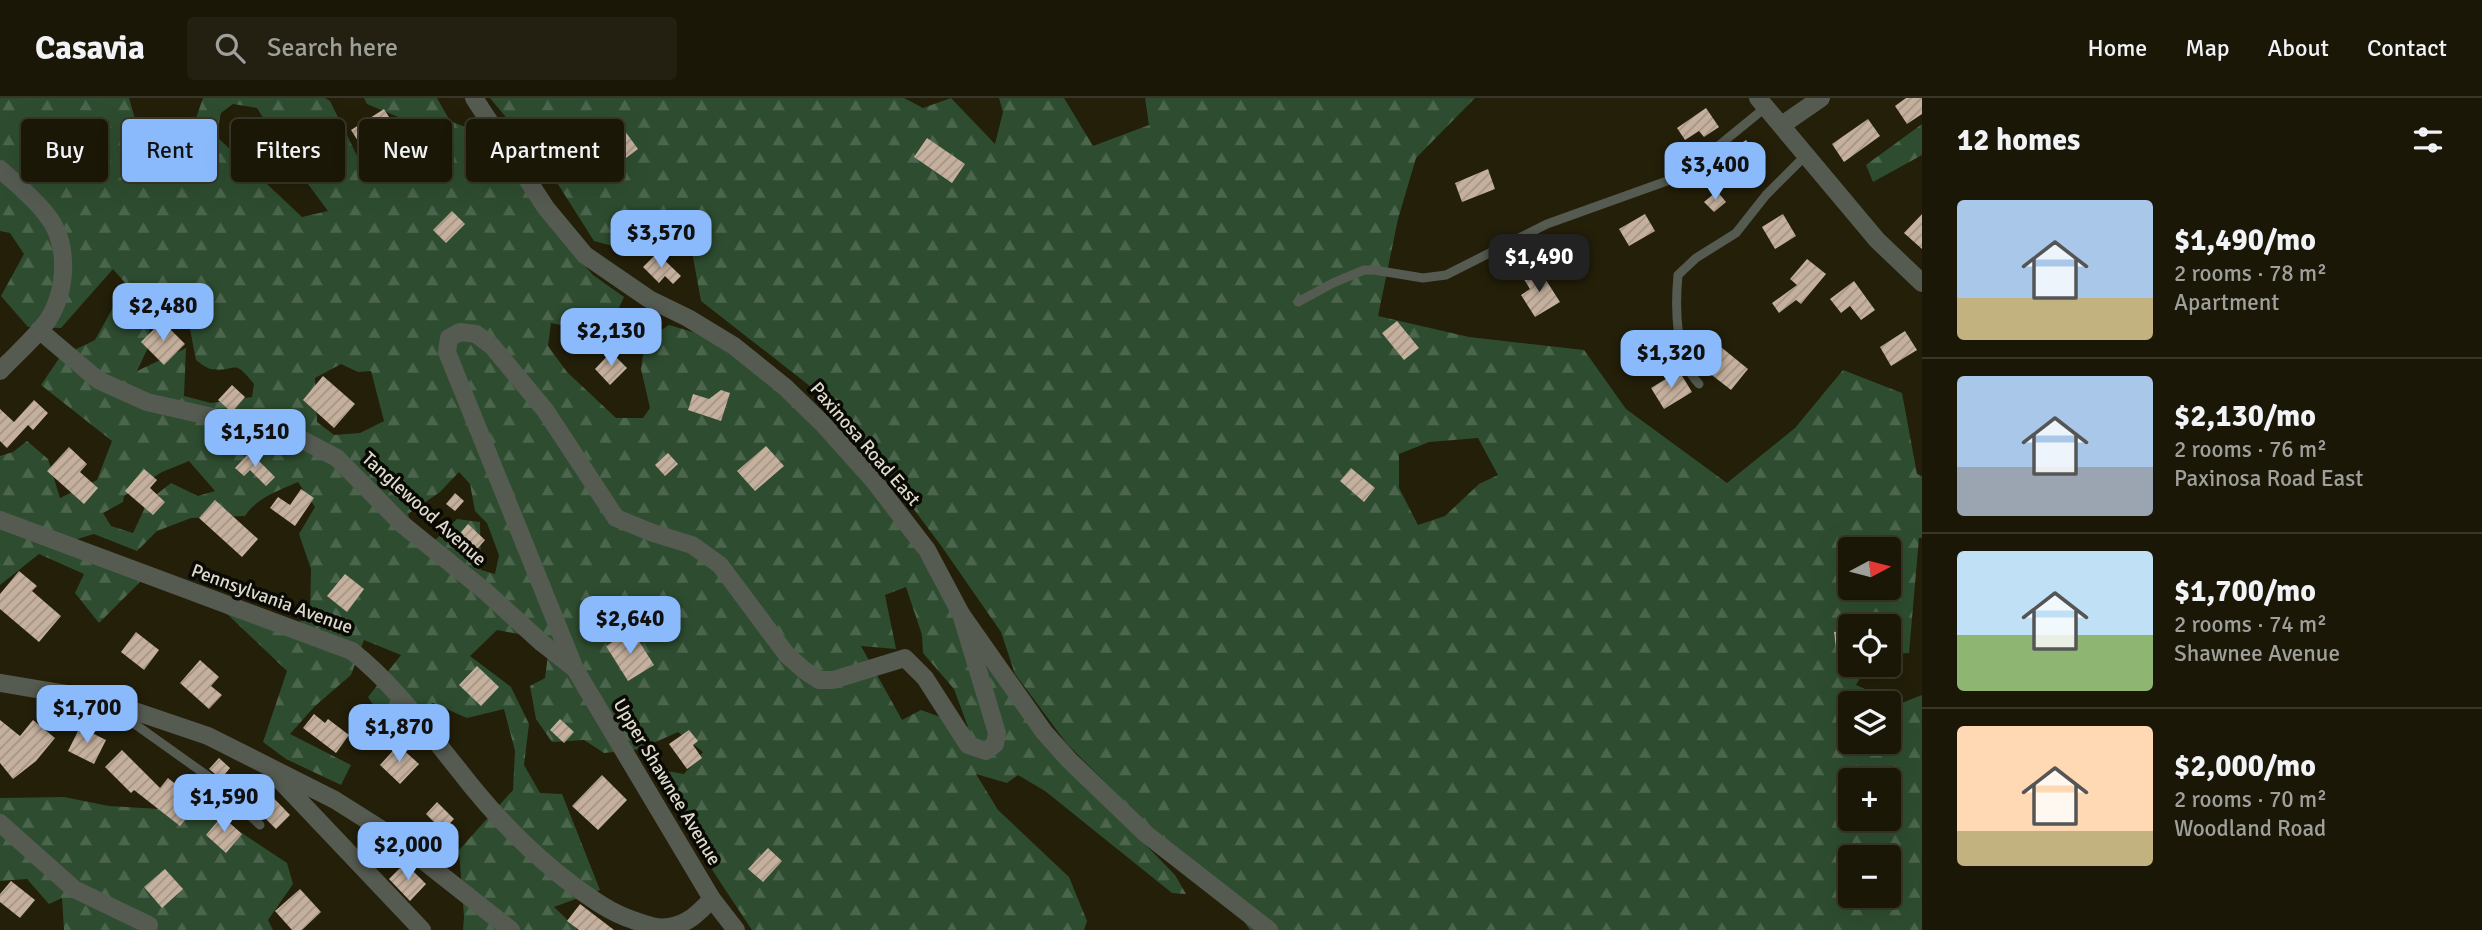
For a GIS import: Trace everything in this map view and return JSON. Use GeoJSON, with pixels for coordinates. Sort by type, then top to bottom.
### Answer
{"type":"FeatureCollection","features":[{"type":"Feature","properties":{"kind":"street","name":"Paxinosa Road East"},"geometry":{"type":"LineString","coordinates":[[474,98],[546,208],[585,255],[649,299],[688,318],[734,346],[785,387],[823,424],[874,481],[927,550],[961,614],[1044,732],[1069,760],[1146,834],[1269,930]]}},
{"type":"Feature","properties":{"kind":"street"},"geometry":{"type":"LineString","coordinates":[[1782,125],[1821,98]]}},
{"type":"Feature","properties":{"kind":"street"},"geometry":{"type":"LineString","coordinates":[[1762,102],[1877,240],[1922,283]]}},
{"type":"Feature","properties":{"kind":"street"},"geometry":{"type":"LineString","coordinates":[[0,169],[48,215],[60,243],[63,268],[62,289],[46,322],[0,371]]}},
{"type":"Feature","properties":{"kind":"street","name":"Tanglewood Avenue"},"geometry":{"type":"LineString","coordinates":[[39,330],[98,380],[147,402],[295,436],[337,458],[402,524],[575,669]]}},
{"type":"Feature","properties":{"kind":"street","name":"Upper Shawnee Avenue"},"geometry":{"type":"LineString","coordinates":[[736,930],[712,899],[575,669],[447,352],[449,338],[460,332],[476,334],[492,346],[545,410],[616,518],[692,545],[720,565],[787,655],[804,670],[819,680],[833,680],[868,671],[888,662]]}},
{"type":"Feature","properties":{"kind":"street","name":"Pennsylvania Avenue"},"geometry":{"type":"LineString","coordinates":[[0,520],[352,651],[380,673],[459,772],[546,865],[619,915],[667,928],[688,922],[712,899]]}},
{"type":"Feature","properties":{"kind":"street","name":"Paxinosa Road East"},"geometry":{"type":"LineString","coordinates":[[888,662],[905,658],[925,678],[968,745],[986,751],[995,744],[997,733],[961,614]]}},
{"type":"Feature","properties":{"kind":"street"},"geometry":{"type":"LineString","coordinates":[[0,682],[102,700],[208,736],[335,800],[392,836],[511,930]]}},
{"type":"Feature","properties":{"kind":"street"},"geometry":{"type":"LineString","coordinates":[[268,768],[422,930]]}},
{"type":"Feature","properties":{"kind":"street"},"geometry":{"type":"LineString","coordinates":[[0,822],[74,890],[149,925]]}},
{"type":"Feature","properties":{"kind":"lane"},"geometry":{"type":"LineString","coordinates":[[1298,302],[1364,270],[1423,278],[1446,275],[1547,224],[1667,181],[1695,165],[1762,102]]}},
{"type":"Feature","properties":{"kind":"lane"},"geometry":{"type":"LineString","coordinates":[[1699,384],[1690,375],[1682,352],[1676,294],[1678,275],[1696,258],[1736,233],[1766,195],[1805,155]]}},
{"type":"Feature","properties":{"kind":"lane"},"geometry":{"type":"LineString","coordinates":[[102,700],[209,778],[260,825]]}},
{"type":"Feature","properties":{"kind":"green space"},"geometry":{"type":"Polygon","coordinates":[[[0,98],[129,98],[135,119],[122,119],[122,182],[217,182],[217,137],[231,150],[231,182],[265,182],[302,217],[328,211],[306,182],[345,182],[345,131],[359,160],[359,182],[452,182],[452,122],[466,127],[466,182],[520,182],[593,275],[624,297],[608,331],[589,331],[551,323],[548,346],[567,372],[616,418],[643,418],[650,408],[641,369],[645,341],[669,325],[703,335],[738,354],[813,424],[891,510],[955,612],[1133,832],[1175,875],[1186,894],[1172,893],[1045,791],[1018,775],[1007,783],[976,774],[998,810],[1069,877],[1087,921],[1084,930],[752,930],[688,831],[655,769],[684,774],[703,752],[678,732],[640,749],[604,753],[584,740],[552,742],[536,719],[530,686],[545,678],[550,640],[497,630],[470,656],[511,687],[529,724],[524,765],[540,793],[562,794],[600,890],[554,907],[578,930],[463,930],[459,850],[513,790],[515,751],[504,709],[467,718],[433,703],[387,726],[368,697],[401,655],[364,640],[351,675],[315,706],[290,734],[351,765],[341,785],[286,759],[263,742],[287,671],[225,612],[298,622],[310,618],[311,569],[299,534],[315,507],[298,482],[262,499],[245,516],[191,518],[157,531],[137,551],[94,534],[74,540],[140,582],[99,623],[75,593],[84,574],[39,554],[0,585],[0,456],[13,452],[27,441],[48,459],[60,498],[97,480],[112,441],[41,385],[60,357],[95,340],[126,284],[113,269],[61,328],[28,327],[1,296],[24,254],[10,233],[0,231],[0,98]],[[187,293],[176,306],[156,315],[141,303],[132,315],[148,324],[151,341],[137,371],[186,348],[184,396],[211,403],[252,397],[254,384],[242,370],[234,367],[211,369],[196,360],[190,329],[197,311],[187,293]],[[341,364],[315,378],[317,422],[334,435],[360,433],[384,421],[371,371],[358,372],[341,364]],[[189,461],[162,472],[124,496],[123,502],[103,513],[111,526],[133,533],[148,501],[171,483],[198,496],[215,491],[189,461]],[[459,472],[440,492],[408,514],[414,537],[432,543],[457,519],[480,522],[481,570],[495,574],[499,555],[487,523],[475,511],[470,484],[459,472]],[[906,587],[885,595],[896,649],[861,646],[902,720],[921,710],[968,727],[954,689],[923,653],[922,635],[906,587]]]}},
{"type":"Feature","properties":{"kind":"green space"},"geometry":{"type":"Polygon","coordinates":[[[203,98],[325,98],[330,101],[339,119],[264,119],[257,108],[233,104],[221,113],[217,131],[217,119],[196,119],[203,98]]]}},
{"type":"Feature","properties":{"kind":"green space"},"geometry":{"type":"Polygon","coordinates":[[[364,98],[437,98],[449,119],[403,119],[367,104],[364,98]]]}},
{"type":"Feature","properties":{"kind":"green space"},"geometry":{"type":"Polygon","coordinates":[[[490,98],[904,98],[923,108],[951,98],[995,144],[1003,112],[999,98],[1064,98],[1093,146],[1149,125],[1145,98],[1475,98],[1416,158],[1398,219],[1378,316],[1469,337],[1584,350],[1626,409],[1727,483],[1795,428],[1843,370],[1902,393],[1917,474],[1922,476],[1922,538],[1919,538],[1909,653],[1901,653],[1901,614],[1838,614],[1838,677],[1861,677],[1856,685],[1870,691],[1838,691],[1838,754],[1901,754],[1901,703],[1922,695],[1922,930],[1250,930],[1245,923],[1247,905],[1166,843],[1067,744],[1015,674],[1001,632],[942,547],[889,476],[815,390],[701,301],[692,252],[659,237],[643,254],[594,241],[557,182],[624,182],[624,119],[507,119],[490,98]],[[1478,438],[1429,442],[1399,454],[1399,488],[1418,525],[1445,516],[1479,484],[1498,475],[1478,438]]]}},
{"type":"Feature","properties":{"kind":"green space"},"geometry":{"type":"Polygon","coordinates":[[[1922,124],[1922,155],[1873,182],[1866,165],[1922,124]]]}},
{"type":"Feature","properties":{"kind":"green space"},"geometry":{"type":"Polygon","coordinates":[[[64,797],[109,806],[210,812],[287,863],[293,884],[268,920],[273,930],[64,930],[62,898],[49,904],[27,879],[0,881],[0,798],[64,797]]]}},
{"type":"Feature","properties":{"kind":"building"},"geometry":{"type":"Polygon","coordinates":[[[1906,98],[1922,98],[1922,114],[1907,124],[1895,106],[1906,98]]]}},
{"type":"Feature","properties":{"kind":"building"},"geometry":{"type":"Polygon","coordinates":[[[1706,108],[1719,127],[1704,137],[1699,131],[1685,140],[1677,128],[1706,108]]]}},
{"type":"Feature","properties":{"kind":"building"},"geometry":{"type":"Polygon","coordinates":[[[384,109],[390,119],[368,119],[384,109]]]}},
{"type":"Feature","properties":{"kind":"building"},"geometry":{"type":"Polygon","coordinates":[[[1868,119],[1880,136],[1844,162],[1832,144],[1868,119]]]}},
{"type":"Feature","properties":{"kind":"building"},"geometry":{"type":"Polygon","coordinates":[[[359,125],[359,143],[351,130],[359,125]]]}},
{"type":"Feature","properties":{"kind":"building"},"geometry":{"type":"Polygon","coordinates":[[[624,130],[638,149],[624,160],[624,130]]]}},
{"type":"Feature","properties":{"kind":"building"},"geometry":{"type":"Polygon","coordinates":[[[927,138],[965,164],[952,183],[914,157],[927,138]]]}},
{"type":"Feature","properties":{"kind":"building"},"geometry":{"type":"Polygon","coordinates":[[[1746,140],[1759,158],[1743,169],[1730,151],[1746,140]]]}},
{"type":"Feature","properties":{"kind":"building"},"geometry":{"type":"Polygon","coordinates":[[[1488,169],[1495,189],[1462,202],[1455,183],[1488,169]]]}},
{"type":"Feature","properties":{"kind":"building"},"geometry":{"type":"Polygon","coordinates":[[[1717,191],[1726,202],[1714,212],[1704,202],[1717,191]]]}},
{"type":"Feature","properties":{"kind":"building"},"geometry":{"type":"Polygon","coordinates":[[[452,211],[465,224],[446,243],[433,230],[452,211]]]}},
{"type":"Feature","properties":{"kind":"building"},"geometry":{"type":"Polygon","coordinates":[[[1645,214],[1655,231],[1629,246],[1619,229],[1645,214]]]}},
{"type":"Feature","properties":{"kind":"building"},"geometry":{"type":"Polygon","coordinates":[[[1783,214],[1796,236],[1775,249],[1762,227],[1783,214]]]}},
{"type":"Feature","properties":{"kind":"building"},"geometry":{"type":"Polygon","coordinates":[[[1922,214],[1922,249],[1904,233],[1922,214]]]}},
{"type":"Feature","properties":{"kind":"building"},"geometry":{"type":"Polygon","coordinates":[[[657,253],[681,276],[673,284],[665,276],[659,283],[643,267],[657,253]]]}},
{"type":"Feature","properties":{"kind":"building"},"geometry":{"type":"Polygon","coordinates":[[[1807,259],[1826,274],[1801,304],[1796,300],[1779,313],[1772,303],[1797,285],[1790,279],[1807,259]]]}},
{"type":"Feature","properties":{"kind":"building"},"geometry":{"type":"Polygon","coordinates":[[[1532,269],[1539,280],[1544,277],[1560,302],[1535,317],[1521,295],[1530,289],[1522,276],[1532,269]]]}},
{"type":"Feature","properties":{"kind":"building"},"geometry":{"type":"Polygon","coordinates":[[[1854,281],[1875,310],[1861,320],[1850,306],[1841,313],[1830,299],[1854,281]]]}},
{"type":"Feature","properties":{"kind":"building"},"geometry":{"type":"Polygon","coordinates":[[[162,321],[185,344],[164,365],[141,342],[162,321]]]}},
{"type":"Feature","properties":{"kind":"building"},"geometry":{"type":"Polygon","coordinates":[[[1397,321],[1419,348],[1404,360],[1382,333],[1397,321]]]}},
{"type":"Feature","properties":{"kind":"building"},"geometry":{"type":"Polygon","coordinates":[[[1905,331],[1917,350],[1891,366],[1880,347],[1905,331]]]}},
{"type":"Feature","properties":{"kind":"building"},"geometry":{"type":"Polygon","coordinates":[[[1716,343],[1748,369],[1731,390],[1699,365],[1716,343]]]}},
{"type":"Feature","properties":{"kind":"building"},"geometry":{"type":"Polygon","coordinates":[[[611,352],[627,368],[610,385],[595,369],[611,352]]]}},
{"type":"Feature","properties":{"kind":"building"},"geometry":{"type":"Polygon","coordinates":[[[1679,371],[1692,392],[1664,409],[1651,388],[1679,371]]]}},
{"type":"Feature","properties":{"kind":"building"},"geometry":{"type":"Polygon","coordinates":[[[323,376],[355,404],[334,428],[303,400],[323,376]]]}},
{"type":"Feature","properties":{"kind":"building"},"geometry":{"type":"Polygon","coordinates":[[[232,385],[245,397],[234,410],[228,409],[218,400],[232,385]]]}},
{"type":"Feature","properties":{"kind":"building"},"geometry":{"type":"Polygon","coordinates":[[[721,390],[730,393],[721,421],[688,410],[693,394],[709,399],[721,390]]]}},
{"type":"Feature","properties":{"kind":"building"},"geometry":{"type":"Polygon","coordinates":[[[34,400],[48,413],[33,430],[28,425],[7,448],[0,441],[0,409],[14,422],[34,400]]]}},
{"type":"Feature","properties":{"kind":"building"},"geometry":{"type":"Polygon","coordinates":[[[766,446],[784,466],[755,491],[737,471],[766,446]]]}},
{"type":"Feature","properties":{"kind":"building"},"geometry":{"type":"Polygon","coordinates":[[[69,447],[87,464],[80,472],[98,488],[84,504],[47,471],[69,447]]]}},
{"type":"Feature","properties":{"kind":"building"},"geometry":{"type":"Polygon","coordinates":[[[250,452],[275,477],[266,486],[250,470],[244,476],[235,468],[250,452]]]}},
{"type":"Feature","properties":{"kind":"building"},"geometry":{"type":"Polygon","coordinates":[[[668,453],[678,464],[665,476],[655,465],[668,453]]]}},
{"type":"Feature","properties":{"kind":"building"},"geometry":{"type":"Polygon","coordinates":[[[1351,468],[1375,488],[1364,502],[1340,481],[1351,468]]]}},
{"type":"Feature","properties":{"kind":"building"},"geometry":{"type":"Polygon","coordinates":[[[144,469],[157,480],[150,488],[165,502],[153,515],[125,491],[144,469]]]}},
{"type":"Feature","properties":{"kind":"building"},"geometry":{"type":"Polygon","coordinates":[[[301,489],[314,498],[295,526],[270,508],[278,497],[290,505],[301,489]]]}},
{"type":"Feature","properties":{"kind":"building"},"geometry":{"type":"Polygon","coordinates":[[[455,493],[464,501],[455,511],[446,504],[455,493]]]}},
{"type":"Feature","properties":{"kind":"building"},"geometry":{"type":"Polygon","coordinates":[[[215,500],[258,539],[242,557],[199,518],[215,500]]]}},
{"type":"Feature","properties":{"kind":"building"},"geometry":{"type":"Polygon","coordinates":[[[468,524],[485,540],[472,555],[455,539],[468,524]]]}},
{"type":"Feature","properties":{"kind":"building"},"geometry":{"type":"Polygon","coordinates":[[[19,571],[37,586],[32,591],[61,616],[39,642],[0,609],[0,594],[19,571]]]}},
{"type":"Feature","properties":{"kind":"building"},"geometry":{"type":"Polygon","coordinates":[[[345,574],[364,589],[347,612],[327,596],[345,574]]]}},
{"type":"Feature","properties":{"kind":"building"},"geometry":{"type":"Polygon","coordinates":[[[632,630],[654,665],[628,681],[606,646],[632,630]]]}},
{"type":"Feature","properties":{"kind":"building"},"geometry":{"type":"Polygon","coordinates":[[[136,632],[159,650],[144,670],[121,652],[136,632]]]}},
{"type":"Feature","properties":{"kind":"building"},"geometry":{"type":"Polygon","coordinates":[[[1834,632],[1838,632],[1838,664],[1834,632]]]}},
{"type":"Feature","properties":{"kind":"building"},"geometry":{"type":"Polygon","coordinates":[[[200,660],[219,677],[211,686],[222,695],[209,709],[180,683],[200,660]]]}},
{"type":"Feature","properties":{"kind":"building"},"geometry":{"type":"Polygon","coordinates":[[[477,666],[499,687],[481,706],[459,685],[477,666]]]}},
{"type":"Feature","properties":{"kind":"building"},"geometry":{"type":"Polygon","coordinates":[[[314,714],[325,723],[328,719],[349,735],[336,753],[303,728],[314,714]]]}},
{"type":"Feature","properties":{"kind":"building"},"geometry":{"type":"Polygon","coordinates":[[[560,719],[574,732],[564,743],[550,730],[560,719]]]}},
{"type":"Feature","properties":{"kind":"building"},"geometry":{"type":"Polygon","coordinates":[[[0,720],[20,736],[33,720],[55,738],[36,761],[13,779],[0,763],[0,720]]]}},
{"type":"Feature","properties":{"kind":"building"},"geometry":{"type":"Polygon","coordinates":[[[80,727],[106,740],[94,764],[68,751],[80,727]]]}},
{"type":"Feature","properties":{"kind":"building"},"geometry":{"type":"Polygon","coordinates":[[[689,730],[698,741],[693,745],[702,758],[687,769],[669,744],[689,730]]]}},
{"type":"Feature","properties":{"kind":"building"},"geometry":{"type":"Polygon","coordinates":[[[398,745],[419,764],[400,784],[380,765],[398,745]]]}},
{"type":"Feature","properties":{"kind":"building"},"geometry":{"type":"Polygon","coordinates":[[[122,750],[160,788],[168,778],[199,803],[180,826],[134,790],[131,793],[105,767],[122,750]]]}},
{"type":"Feature","properties":{"kind":"building"},"geometry":{"type":"Polygon","coordinates":[[[219,758],[230,768],[221,779],[209,769],[219,758]]]}},
{"type":"Feature","properties":{"kind":"building"},"geometry":{"type":"Polygon","coordinates":[[[602,775],[627,800],[598,830],[572,806],[602,775]]]}},
{"type":"Feature","properties":{"kind":"building"},"geometry":{"type":"Polygon","coordinates":[[[266,790],[290,815],[276,829],[263,816],[267,812],[255,800],[266,790]]]}},
{"type":"Feature","properties":{"kind":"building"},"geometry":{"type":"Polygon","coordinates":[[[437,802],[454,819],[443,831],[426,814],[437,802]]]}},
{"type":"Feature","properties":{"kind":"building"},"geometry":{"type":"Polygon","coordinates":[[[222,816],[242,834],[226,853],[206,835],[222,816]]]}},
{"type":"Feature","properties":{"kind":"building"},"geometry":{"type":"Polygon","coordinates":[[[768,848],[782,861],[763,882],[748,869],[768,848]]]}},
{"type":"Feature","properties":{"kind":"building"},"geometry":{"type":"Polygon","coordinates":[[[405,863],[426,884],[410,901],[389,879],[405,863]]]}},
{"type":"Feature","properties":{"kind":"building"},"geometry":{"type":"Polygon","coordinates":[[[165,869],[183,889],[162,908],[144,887],[165,869]]]}},
{"type":"Feature","properties":{"kind":"building"},"geometry":{"type":"Polygon","coordinates":[[[11,881],[35,900],[20,918],[0,902],[0,894],[11,881]]]}},
{"type":"Feature","properties":{"kind":"building"},"geometry":{"type":"Polygon","coordinates":[[[300,889],[321,912],[302,930],[292,930],[275,911],[300,889]]]}},
{"type":"Feature","properties":{"kind":"building"},"geometry":{"type":"Polygon","coordinates":[[[580,904],[614,930],[579,930],[567,921],[580,904]]]}}]}
